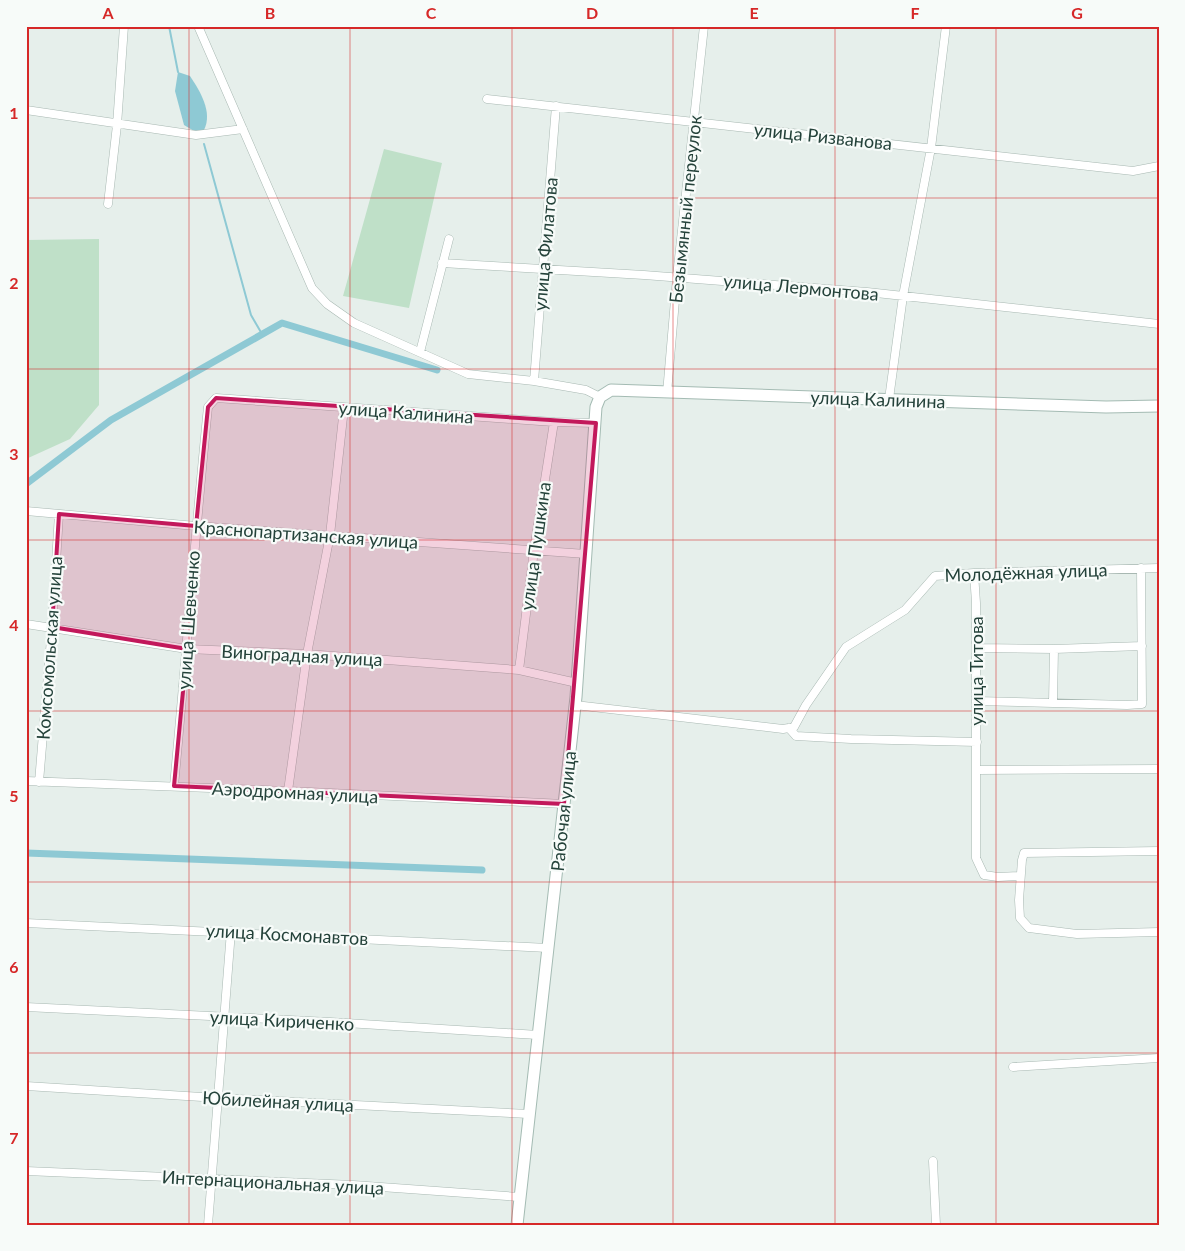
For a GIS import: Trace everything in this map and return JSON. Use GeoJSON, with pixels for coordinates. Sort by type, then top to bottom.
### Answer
{"type":"FeatureCollection","features":[{"type":"Feature","properties":{"kind":"street"},"geometry":{"type":"LineString","coordinates":[[108,204],[117,125],[124,26]]}},
{"type":"Feature","properties":{"kind":"street"},"geometry":{"type":"LineString","coordinates":[[198,26],[312,288],[327,304],[354,323],[468,374],[534,381],[586,390],[600,397]]}},
{"type":"Feature","properties":{"kind":"street","name":"Безымянный переулок"},"geometry":{"type":"LineString","coordinates":[[667,393],[677,278],[704,26]]}},
{"type":"Feature","properties":{"kind":"street"},"geometry":{"type":"LineString","coordinates":[[889,399],[903,296],[931,148],[946,26]]}},
{"type":"Feature","properties":{"kind":"street","name":"улица Ризванова"},"geometry":{"type":"LineString","coordinates":[[487,99],[1133,171],[1159,166]]}},
{"type":"Feature","properties":{"kind":"street","name":"улица Филатова"},"geometry":{"type":"LineString","coordinates":[[534,381],[556,106]]}},
{"type":"Feature","properties":{"kind":"street"},"geometry":{"type":"LineString","coordinates":[[26,110],[117,125],[196,135],[243,129]]}},
{"type":"Feature","properties":{"kind":"street"},"geometry":{"type":"LineString","coordinates":[[420,352],[449,238]]}},
{"type":"Feature","properties":{"kind":"street","name":"улица Лермонтова"},"geometry":{"type":"LineString","coordinates":[[442,263],[677,278],[903,296],[1159,324]]}},
{"type":"Feature","properties":{"kind":"street","name":"улица Калинина"},"geometry":{"type":"LineString","coordinates":[[600,397],[611,390],[1106,407],[1159,406]]}},
{"type":"Feature","properties":{"kind":"street","name":"Рабочая улица"},"geometry":{"type":"LineString","coordinates":[[517,1225],[575,705],[596,407],[600,397]]}},
{"type":"Feature","properties":{"kind":"street","name":"улица Калинина"},"geometry":{"type":"LineString","coordinates":[[216,398],[554,422],[596,423]]}},
{"type":"Feature","properties":{"kind":"street","name":"улица Шевченко"},"geometry":{"type":"LineString","coordinates":[[174,786],[208,407],[216,398]]}},
{"type":"Feature","properties":{"kind":"street"},"geometry":{"type":"LineString","coordinates":[[288,791],[307,654],[330,535],[344,408]]}},
{"type":"Feature","properties":{"kind":"street","name":"улица Пушкина"},"geometry":{"type":"LineString","coordinates":[[518,670],[554,422]]}},
{"type":"Feature","properties":{"kind":"street","name":"Краснопартизанская улица"},"geometry":{"type":"LineString","coordinates":[[26,511],[196,526],[586,554]]}},
{"type":"Feature","properties":{"kind":"street","name":"Комсомольская улица"},"geometry":{"type":"LineString","coordinates":[[39,782],[52,628],[59,514]]}},
{"type":"Feature","properties":{"kind":"street"},"geometry":{"type":"LineString","coordinates":[[976,701],[1142,704],[1141,568]]}},
{"type":"Feature","properties":{"kind":"street","name":"Молодёжная улица"},"geometry":{"type":"LineString","coordinates":[[786,728],[794,727],[846,647],[905,610],[935,576],[974,573],[1159,568]]}},
{"type":"Feature","properties":{"kind":"street","name":"улица Титова"},"geometry":{"type":"LineString","coordinates":[[974,573],[977,742],[976,858],[984,875],[998,877],[1020,876]]}},
{"type":"Feature","properties":{"kind":"street","name":"Виноградная улица"},"geometry":{"type":"LineString","coordinates":[[26,624],[187,649],[307,654],[518,670],[577,683]]}},
{"type":"Feature","properties":{"kind":"street"},"geometry":{"type":"LineString","coordinates":[[976,648],[1054,649],[1142,646]]}},
{"type":"Feature","properties":{"kind":"street"},"geometry":{"type":"LineString","coordinates":[[1053,703],[1054,649]]}},
{"type":"Feature","properties":{"kind":"street"},"geometry":{"type":"LineString","coordinates":[[575,705],[786,728],[796,736],[977,742]]}},
{"type":"Feature","properties":{"kind":"street"},"geometry":{"type":"LineString","coordinates":[[977,770],[1159,769]]}},
{"type":"Feature","properties":{"kind":"street","name":"Аэродромная улица"},"geometry":{"type":"LineString","coordinates":[[26,781],[564,804]]}},
{"type":"Feature","properties":{"kind":"street"},"geometry":{"type":"LineString","coordinates":[[1159,851],[1024,854],[1018,900],[1020,918],[1029,928],[1077,934],[1159,932]]}},
{"type":"Feature","properties":{"kind":"street","name":"улица Космонавтов"},"geometry":{"type":"LineString","coordinates":[[26,922],[548,948]]}},
{"type":"Feature","properties":{"kind":"street"},"geometry":{"type":"LineString","coordinates":[[208,1225],[231,932]]}},
{"type":"Feature","properties":{"kind":"street","name":"улица Кириченко"},"geometry":{"type":"LineString","coordinates":[[26,1007],[538,1035]]}},
{"type":"Feature","properties":{"kind":"street"},"geometry":{"type":"LineString","coordinates":[[1013,1067],[1159,1058]]}},
{"type":"Feature","properties":{"kind":"street","name":"Юбилейная улица"},"geometry":{"type":"LineString","coordinates":[[26,1086],[529,1114]]}},
{"type":"Feature","properties":{"kind":"street"},"geometry":{"type":"LineString","coordinates":[[933,1161],[936,1225]]}},
{"type":"Feature","properties":{"kind":"street","name":"Интернациональная улица"},"geometry":{"type":"LineString","coordinates":[[26,1172],[353,1185],[520,1197]]}},
{"type":"Feature","properties":{"kind":"highlighted area"},"geometry":{"type":"Polygon","coordinates":[[[216,398],[596,423],[564,804],[174,786],[187,649],[52,627],[59,514],[196,526],[208,407],[216,398]]]}},
{"type":"Feature","properties":{"kind":"green space"},"geometry":{"type":"Polygon","coordinates":[[[384,149],[442,163],[409,308],[343,296],[384,149]]]}},
{"type":"Feature","properties":{"kind":"green space"},"geometry":{"type":"Polygon","coordinates":[[[99,239],[99,405],[70,439],[26,459],[26,240],[99,239]]]}},
{"type":"Feature","properties":{"kind":"water"},"geometry":{"type":"Polygon","coordinates":[[[178,72],[190,76],[198,88],[207,116],[204,130],[194,131],[184,125],[175,91],[178,72]]]}},
{"type":"Feature","properties":{"kind":"waterway"},"geometry":{"type":"LineString","coordinates":[[169,26],[178,72]]}},
{"type":"Feature","properties":{"kind":"waterway"},"geometry":{"type":"LineString","coordinates":[[204,144],[251,315],[262,334]]}},
{"type":"Feature","properties":{"kind":"waterway"},"geometry":{"type":"LineString","coordinates":[[26,484],[111,420],[282,323],[437,370]]}},
{"type":"Feature","properties":{"kind":"waterway"},"geometry":{"type":"LineString","coordinates":[[26,853],[482,870]]}}]}
